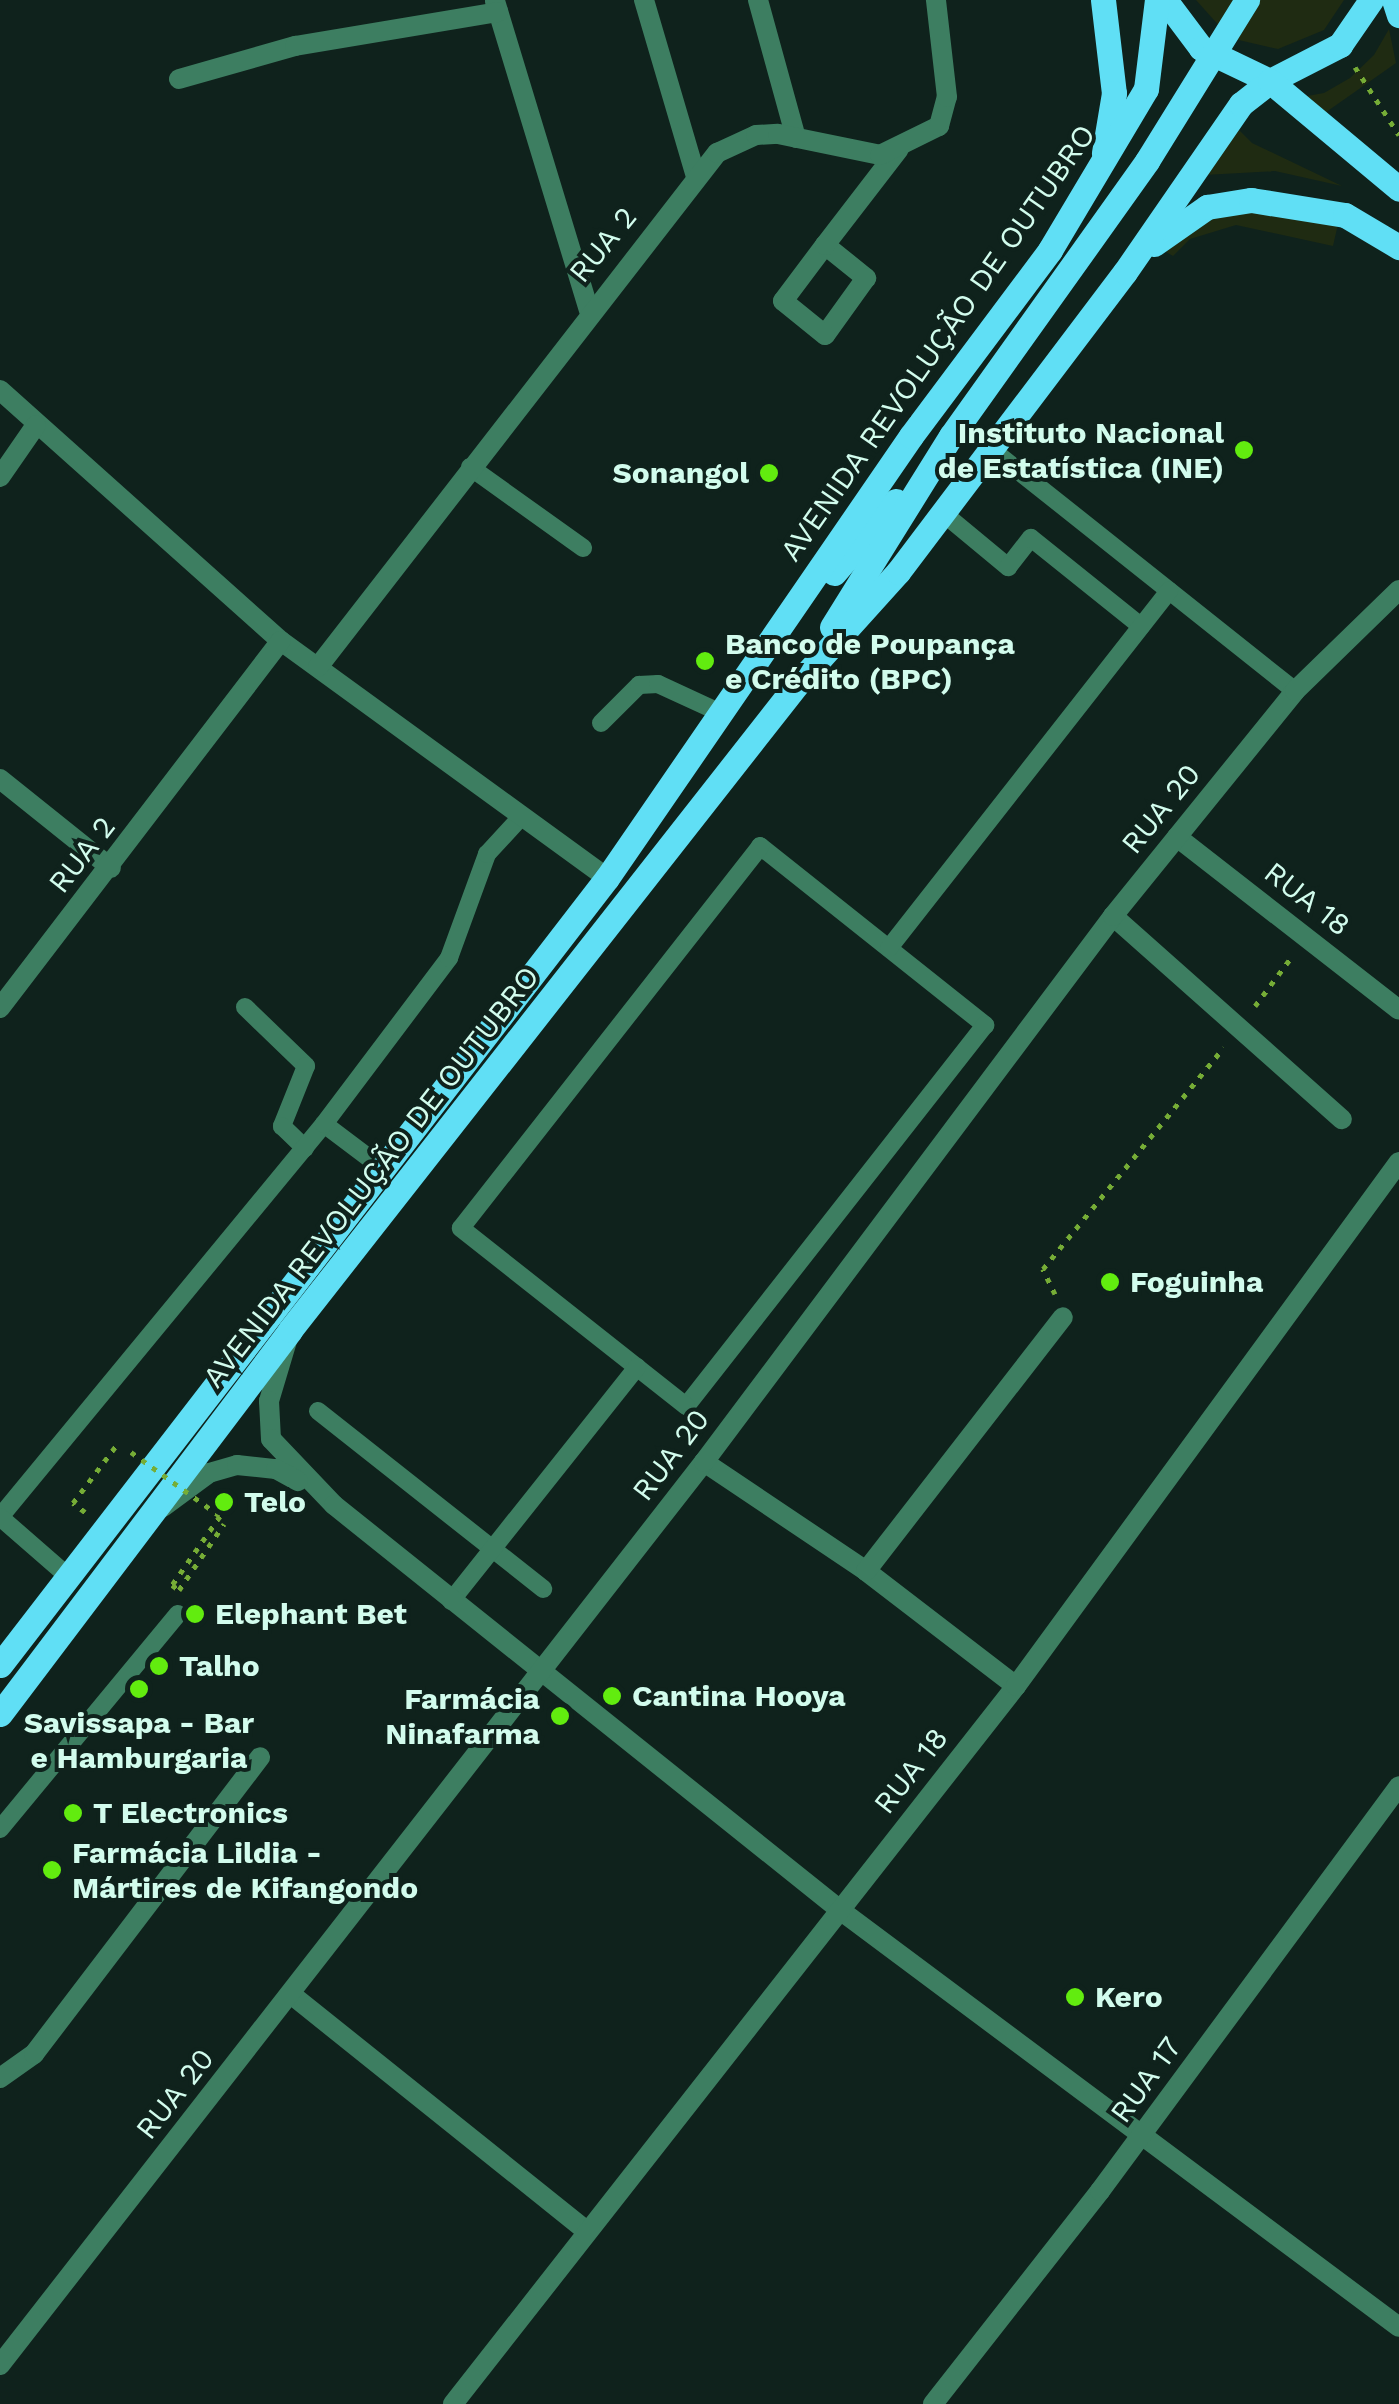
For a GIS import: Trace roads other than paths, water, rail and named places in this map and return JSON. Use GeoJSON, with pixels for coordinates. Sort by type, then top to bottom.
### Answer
{"type":"FeatureCollection","features":[{"type":"Feature","properties":{"kind":"main road"},"geometry":{"type":"LineString","coordinates":[[1100,173],[1114,93],[1103,0]]}},
{"type":"Feature","properties":{"kind":"main road"},"geometry":{"type":"LineString","coordinates":[[1161,0],[1201,48],[1270,81],[1399,189]]}},
{"type":"Feature","properties":{"kind":"main road","name":"AVENIDA REVOLUÇÃO DE OUTUBRO"},"geometry":{"type":"LineString","coordinates":[[0,1665],[71,1579],[381,1168],[607,878],[764,656],[911,436],[1100,173],[1146,89],[1161,0]]}},
{"type":"Feature","properties":{"kind":"main road","name":"AVENIDA REVOLUÇÃO DE OUTUBRO"},"geometry":{"type":"LineString","coordinates":[[798,684],[951,436],[1148,162],[1246,0]]}},
{"type":"Feature","properties":{"kind":"main road","name":"AVENIDA REVOLUÇÃO DE OUTUBRO"},"geometry":{"type":"LineString","coordinates":[[0,1714],[290,1330],[798,684],[943,513],[1124,272],[1241,104],[1270,81],[1340,45],[1370,0]]}},
{"type":"Feature","properties":{"kind":"main road"},"geometry":{"type":"LineString","coordinates":[[1394,0],[1399,15]]}},
{"type":"Feature","properties":{"kind":"main road"},"geometry":{"type":"LineString","coordinates":[[1124,272],[1170,229],[1207,206],[1251,200],[1345,215],[1399,247]]}},
{"type":"Feature","properties":{"kind":"main road","name":"AVENIDA REVOLUÇÃO DE OUTUBRO"},"geometry":{"type":"LineString","coordinates":[[764,656],[951,436]]}},
{"type":"Feature","properties":{"kind":"street"},"geometry":{"type":"LineString","coordinates":[[644,0],[696,177]]}},
{"type":"Feature","properties":{"kind":"street"},"geometry":{"type":"LineString","coordinates":[[758,0],[796,138]]}},
{"type":"Feature","properties":{"kind":"street"},"geometry":{"type":"LineString","coordinates":[[825,245],[900,148],[931,132],[946,115],[936,0]]}},
{"type":"Feature","properties":{"kind":"street"},"geometry":{"type":"LineString","coordinates":[[179,79],[295,46],[496,6],[589,310]]}},
{"type":"Feature","properties":{"kind":"street","name":"RUA 2"},"geometry":{"type":"LineString","coordinates":[[318,667],[589,310],[696,177],[734,142],[756,135],[796,138],[866,154],[900,148]]}},
{"type":"Feature","properties":{"kind":"street"},"geometry":{"type":"LineString","coordinates":[[0,390],[280,642],[607,878]]}},
{"type":"Feature","properties":{"kind":"street"},"geometry":{"type":"LineString","coordinates":[[0,477],[36,426]]}},
{"type":"Feature","properties":{"kind":"street","name":"RUA 20"},"geometry":{"type":"LineString","coordinates":[[0,2365],[704,1462],[1113,916],[1296,691],[1399,590]]}},
{"type":"Feature","properties":{"kind":"street","name":"RUA 2"},"geometry":{"type":"LineString","coordinates":[[0,1008],[111,868],[280,642]]}},
{"type":"Feature","properties":{"kind":"street"},"geometry":{"type":"LineString","coordinates":[[0,778],[111,868]]}},
{"type":"Feature","properties":{"kind":"street","name":"RUA 18"},"geometry":{"type":"LineString","coordinates":[[1177,837],[1399,1010]]}},
{"type":"Feature","properties":{"kind":"street"},"geometry":{"type":"LineString","coordinates":[[1113,916],[1342,1119]]}},
{"type":"Feature","properties":{"kind":"street","name":"RUA 18"},"geometry":{"type":"LineString","coordinates":[[453,2404],[1016,1686],[1399,1162]]}},
{"type":"Feature","properties":{"kind":"street"},"geometry":{"type":"LineString","coordinates":[[866,1571],[1063,1318]]}},
{"type":"Feature","properties":{"kind":"street"},"geometry":{"type":"LineString","coordinates":[[290,1330],[267,1421],[286,1459],[334,1505],[540,1675],[840,1910],[1144,2133],[1399,2327]]}},
{"type":"Feature","properties":{"kind":"street"},"geometry":{"type":"LineString","coordinates":[[704,1462],[866,1571],[1016,1686]]}},
{"type":"Feature","properties":{"kind":"street"},"geometry":{"type":"LineString","coordinates":[[154,1514],[209,1473],[237,1464],[276,1469],[334,1505]]}},
{"type":"Feature","properties":{"kind":"street"},"geometry":{"type":"LineString","coordinates":[[0,2078],[34,2054],[260,1757]]}},
{"type":"Feature","properties":{"kind":"street","name":"RUA 17"},"geometry":{"type":"LineString","coordinates":[[933,2404],[1144,2133],[1399,1786]]}},
{"type":"Feature","properties":{"kind":"street"},"geometry":{"type":"LineString","coordinates":[[292,1994],[587,2231]]}},
{"type":"Feature","properties":{"kind":"lane"},"geometry":{"type":"LineString","coordinates":[[992,449],[1296,691]]}},
{"type":"Feature","properties":{"kind":"lane"},"geometry":{"type":"LineString","coordinates":[[470,467],[584,548]]}},
{"type":"Feature","properties":{"kind":"lane"},"geometry":{"type":"LineString","coordinates":[[943,513],[1008,567],[1031,538],[1141,626]]}},
{"type":"Feature","properties":{"kind":"lane"},"geometry":{"type":"LineString","coordinates":[[889,948],[1169,591]]}},
{"type":"Feature","properties":{"kind":"lane"},"geometry":{"type":"LineString","coordinates":[[601,724],[639,685],[658,684],[723,714]]}},
{"type":"Feature","properties":{"kind":"lane"},"geometry":{"type":"LineString","coordinates":[[71,1579],[0,1517],[324,1124],[449,958],[487,854],[521,817]]}},
{"type":"Feature","properties":{"kind":"lane"},"geometry":{"type":"LineString","coordinates":[[760,846],[889,948],[986,1024],[686,1406],[461,1228],[760,846]]}},
{"type":"Feature","properties":{"kind":"lane"},"geometry":{"type":"LineString","coordinates":[[245,1007],[306,1066],[282,1126],[304,1148]]}},
{"type":"Feature","properties":{"kind":"lane"},"geometry":{"type":"LineString","coordinates":[[324,1124],[381,1168]]}},
{"type":"Feature","properties":{"kind":"lane"},"geometry":{"type":"LineString","coordinates":[[451,1601],[637,1367]]}},
{"type":"Feature","properties":{"kind":"lane"},"geometry":{"type":"LineString","coordinates":[[318,1410],[543,1589]]}},
{"type":"Feature","properties":{"kind":"lane"},"geometry":{"type":"LineString","coordinates":[[0,1829],[178,1614]]}},
{"type":"Feature","properties":{"kind":"place","name":"Instituto Nacional de Estatística (INE)"},"geometry":{"type":"Point","coordinates":[1244,450]}},
{"type":"Feature","properties":{"kind":"place","name":"Sonangol"},"geometry":{"type":"Point","coordinates":[769,473]}},
{"type":"Feature","properties":{"kind":"place","name":"Banco de Poupança e Crédito (BPC)"},"geometry":{"type":"Point","coordinates":[705,661]}},
{"type":"Feature","properties":{"kind":"place","name":"Foguinha"},"geometry":{"type":"Point","coordinates":[1110,1282]}},
{"type":"Feature","properties":{"kind":"place","name":"Telo"},"geometry":{"type":"Point","coordinates":[224,1502]}},
{"type":"Feature","properties":{"kind":"place","name":"Elephant Bet"},"geometry":{"type":"Point","coordinates":[195,1614]}},
{"type":"Feature","properties":{"kind":"place","name":"Talho"},"geometry":{"type":"Point","coordinates":[159,1666]}},
{"type":"Feature","properties":{"kind":"place","name":"Savissapa - Bar e Hamburgaria"},"geometry":{"type":"Point","coordinates":[139,1689]}},
{"type":"Feature","properties":{"kind":"place","name":"Cantina Hooya"},"geometry":{"type":"Point","coordinates":[612,1696]}},
{"type":"Feature","properties":{"kind":"place","name":"Farmácia Ninafarma"},"geometry":{"type":"Point","coordinates":[560,1716]}},
{"type":"Feature","properties":{"kind":"place","name":"T Electronics"},"geometry":{"type":"Point","coordinates":[73,1813]}},
{"type":"Feature","properties":{"kind":"place","name":"Farmácia Lildia - Mártires de Kifangondo"},"geometry":{"type":"Point","coordinates":[52,1870]}},
{"type":"Feature","properties":{"kind":"place","name":"Kero"},"geometry":{"type":"Point","coordinates":[1075,1997]}}]}
